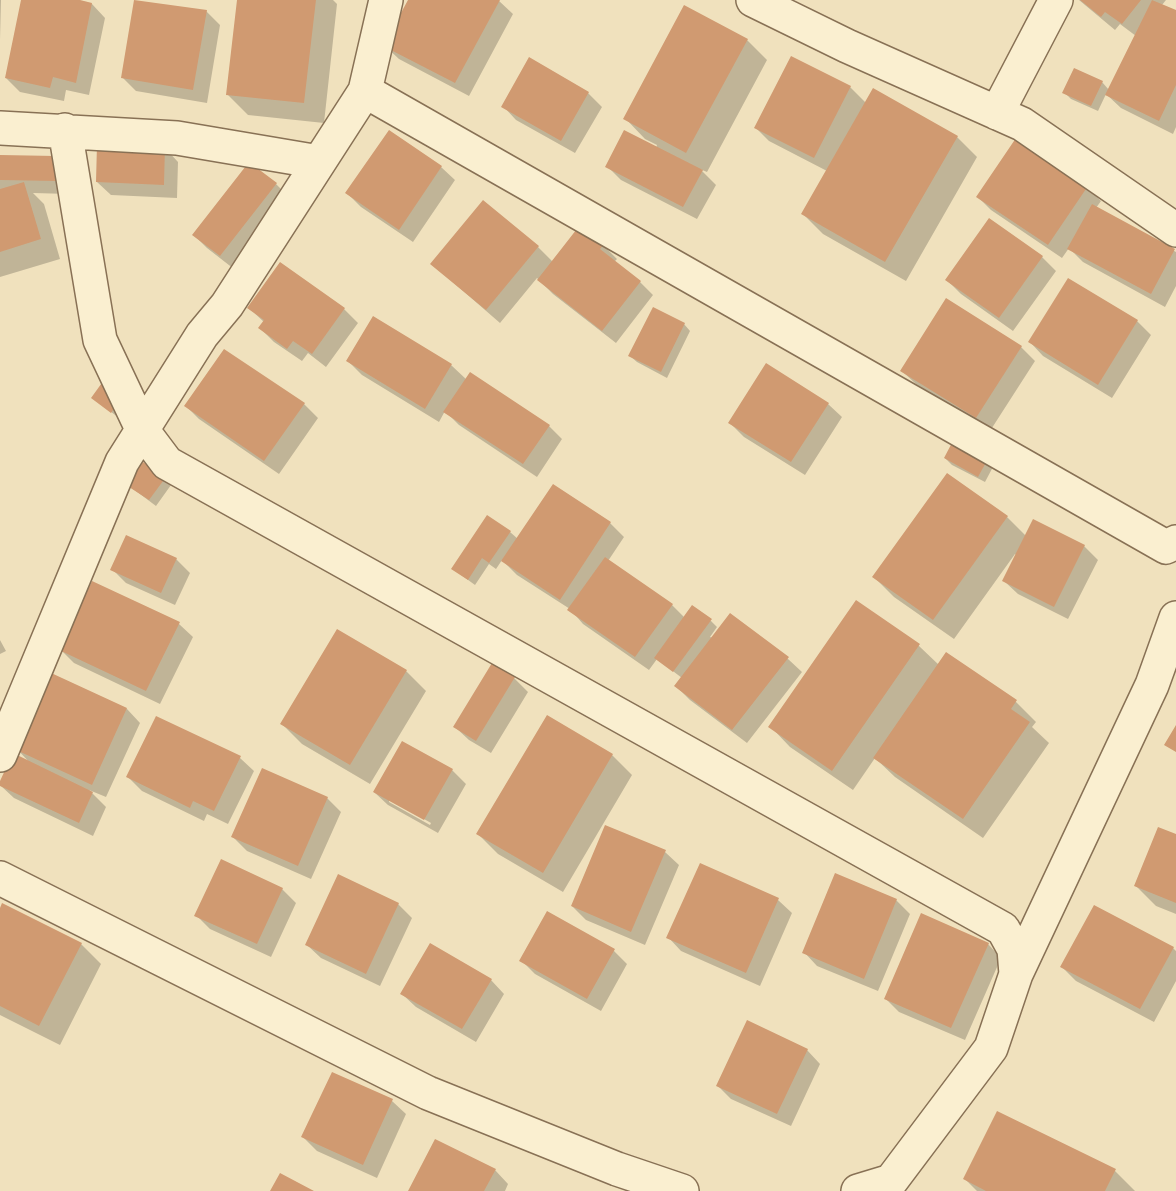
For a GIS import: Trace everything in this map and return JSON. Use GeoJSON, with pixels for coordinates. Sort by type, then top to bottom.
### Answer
{"type":"FeatureCollection","features":[{"type":"Feature","properties":{"kind":"street"},"geometry":{"type":"LineString","coordinates":[[0,755],[123,462],[202,335],[228,305],[365,91],[386,0]]}},
{"type":"Feature","properties":{"kind":"street"},"geometry":{"type":"LineString","coordinates":[[753,0],[847,46],[1022,124],[1176,230]]}},
{"type":"Feature","properties":{"kind":"street"},"geometry":{"type":"LineString","coordinates":[[998,113],[1056,0]]}},
{"type":"Feature","properties":{"kind":"street"},"geometry":{"type":"LineString","coordinates":[[365,91],[1166,547],[1176,542]]}},
{"type":"Feature","properties":{"kind":"street"},"geometry":{"type":"LineString","coordinates":[[0,128],[177,138],[319,162]]}},
{"type":"Feature","properties":{"kind":"street"},"geometry":{"type":"LineString","coordinates":[[65,130],[100,340],[143,431],[167,463],[1003,929],[1014,949],[1016,974]]}},
{"type":"Feature","properties":{"kind":"street"},"geometry":{"type":"LineString","coordinates":[[858,1191],[891,1181],[991,1048],[1016,974],[1152,685],[1176,618]]}},
{"type":"Feature","properties":{"kind":"street"},"geometry":{"type":"LineString","coordinates":[[0,878],[428,1093],[617,1169],[682,1191]]}},
{"type":"Feature","properties":{"kind":"building"},"geometry":{"type":"Polygon","coordinates":[[[21,0],[80,0],[92,3],[76,83],[53,77],[50,88],[5,78],[21,0]]]}},
{"type":"Feature","properties":{"kind":"building"},"geometry":{"type":"Polygon","coordinates":[[[134,0],[207,10],[193,90],[121,78],[134,0]]]}},
{"type":"Feature","properties":{"kind":"building"},"geometry":{"type":"Polygon","coordinates":[[[237,0],[316,0],[304,103],[226,95],[237,0]]]}},
{"type":"Feature","properties":{"kind":"building"},"geometry":{"type":"Polygon","coordinates":[[[408,0],[500,0],[455,83],[383,46],[408,0]]]}},
{"type":"Feature","properties":{"kind":"building"},"geometry":{"type":"Polygon","coordinates":[[[1080,0],[1141,0],[1122,24],[1105,12],[1101,17],[1080,0]]]}},
{"type":"Feature","properties":{"kind":"building"},"geometry":{"type":"Polygon","coordinates":[[[1152,0],[1176,10],[1176,85],[1159,121],[1105,95],[1152,0]]]}},
{"type":"Feature","properties":{"kind":"building"},"geometry":{"type":"Polygon","coordinates":[[[684,5],[748,39],[686,153],[623,119],[684,5]]]}},
{"type":"Feature","properties":{"kind":"building"},"geometry":{"type":"Polygon","coordinates":[[[791,56],[851,86],[814,158],[754,128],[791,56]]]}},
{"type":"Feature","properties":{"kind":"building"},"geometry":{"type":"Polygon","coordinates":[[[529,57],[589,92],[561,141],[501,107],[529,57]]]}},
{"type":"Feature","properties":{"kind":"building"},"geometry":{"type":"Polygon","coordinates":[[[1074,68],[1103,81],[1091,106],[1062,93],[1074,68]]]}},
{"type":"Feature","properties":{"kind":"building"},"geometry":{"type":"Polygon","coordinates":[[[873,88],[958,136],[885,262],[801,214],[873,88]]]}},
{"type":"Feature","properties":{"kind":"building"},"geometry":{"type":"Polygon","coordinates":[[[389,130],[442,166],[399,230],[345,193],[389,130]]]}},
{"type":"Feature","properties":{"kind":"building"},"geometry":{"type":"Polygon","coordinates":[[[624,130],[703,170],[683,207],[605,167],[624,130]]]}},
{"type":"Feature","properties":{"kind":"building"},"geometry":{"type":"Polygon","coordinates":[[[1016,138],[1088,186],[1048,245],[976,197],[1016,138]]]}},
{"type":"Feature","properties":{"kind":"building"},"geometry":{"type":"Polygon","coordinates":[[[97,144],[165,146],[164,185],[96,182],[97,144]]]}},
{"type":"Feature","properties":{"kind":"building"},"geometry":{"type":"Polygon","coordinates":[[[0,155],[56,156],[56,181],[0,180],[0,155]]]}},
{"type":"Feature","properties":{"kind":"building"},"geometry":{"type":"Polygon","coordinates":[[[249,162],[277,183],[220,256],[192,235],[249,162]]]}},
{"type":"Feature","properties":{"kind":"building"},"geometry":{"type":"Polygon","coordinates":[[[24,182],[41,239],[0,252],[0,189],[24,182]]]}},
{"type":"Feature","properties":{"kind":"building"},"geometry":{"type":"Polygon","coordinates":[[[483,200],[539,246],[486,310],[430,264],[483,200]]]}},
{"type":"Feature","properties":{"kind":"building"},"geometry":{"type":"Polygon","coordinates":[[[1092,204],[1175,249],[1151,294],[1067,249],[1092,204]]]}},
{"type":"Feature","properties":{"kind":"building"},"geometry":{"type":"Polygon","coordinates":[[[989,218],[1043,256],[999,318],[945,280],[989,218]]]}},
{"type":"Feature","properties":{"kind":"building"},"geometry":{"type":"Polygon","coordinates":[[[580,225],[604,244],[600,249],[641,281],[602,331],[537,280],[580,225]]]}},
{"type":"Feature","properties":{"kind":"building"},"geometry":{"type":"Polygon","coordinates":[[[280,262],[345,308],[312,354],[293,341],[287,349],[258,328],[264,320],[247,308],[280,262]]]}},
{"type":"Feature","properties":{"kind":"building"},"geometry":{"type":"Polygon","coordinates":[[[1068,278],[1138,320],[1098,385],[1028,342],[1068,278]]]}},
{"type":"Feature","properties":{"kind":"building"},"geometry":{"type":"Polygon","coordinates":[[[946,298],[1022,346],[976,418],[900,371],[946,298]]]}},
{"type":"Feature","properties":{"kind":"building"},"geometry":{"type":"Polygon","coordinates":[[[653,307],[685,323],[661,372],[628,356],[653,307]]]}},
{"type":"Feature","properties":{"kind":"building"},"geometry":{"type":"Polygon","coordinates":[[[373,316],[452,364],[425,409],[346,361],[373,316]]]}},
{"type":"Feature","properties":{"kind":"building"},"geometry":{"type":"Polygon","coordinates":[[[224,349],[305,403],[264,461],[184,406],[224,349]]]}},
{"type":"Feature","properties":{"kind":"building"},"geometry":{"type":"Polygon","coordinates":[[[766,363],[829,403],[791,462],[728,423],[766,363]]]}},
{"type":"Feature","properties":{"kind":"building"},"geometry":{"type":"Polygon","coordinates":[[[470,372],[550,425],[523,464],[443,412],[470,372]]]}},
{"type":"Feature","properties":{"kind":"building"},"geometry":{"type":"Polygon","coordinates":[[[104,380],[124,394],[111,413],[91,398],[104,380]]]}},
{"type":"Feature","properties":{"kind":"building"},"geometry":{"type":"Polygon","coordinates":[[[954,439],[989,457],[978,477],[944,458],[954,439]]]}},
{"type":"Feature","properties":{"kind":"building"},"geometry":{"type":"Polygon","coordinates":[[[143,462],[166,477],[149,500],[126,485],[143,462]]]}},
{"type":"Feature","properties":{"kind":"building"},"geometry":{"type":"Polygon","coordinates":[[[947,473],[1008,516],[933,620],[872,577],[947,473]]]}},
{"type":"Feature","properties":{"kind":"building"},"geometry":{"type":"Polygon","coordinates":[[[553,484],[611,522],[560,600],[501,561],[553,484]]]}},
{"type":"Feature","properties":{"kind":"building"},"geometry":{"type":"Polygon","coordinates":[[[487,515],[511,531],[489,563],[482,558],[468,580],[451,569],[487,515]]]}},
{"type":"Feature","properties":{"kind":"building"},"geometry":{"type":"Polygon","coordinates":[[[1033,519],[1085,545],[1054,607],[1002,581],[1033,519]]]}},
{"type":"Feature","properties":{"kind":"building"},"geometry":{"type":"Polygon","coordinates":[[[126,535],[177,558],[161,593],[110,570],[126,535]]]}},
{"type":"Feature","properties":{"kind":"building"},"geometry":{"type":"Polygon","coordinates":[[[605,557],[673,604],[635,657],[567,610],[605,557]]]}},
{"type":"Feature","properties":{"kind":"building"},"geometry":{"type":"Polygon","coordinates":[[[92,581],[180,622],[146,691],[59,650],[92,581]]]}},
{"type":"Feature","properties":{"kind":"building"},"geometry":{"type":"Polygon","coordinates":[[[856,600],[920,644],[832,771],[768,727],[856,600]]]}},
{"type":"Feature","properties":{"kind":"building"},"geometry":{"type":"Polygon","coordinates":[[[692,605],[712,619],[673,672],[654,658],[692,605]]]}},
{"type":"Feature","properties":{"kind":"building"},"geometry":{"type":"Polygon","coordinates":[[[730,613],[789,657],[732,730],[674,686],[730,613]]]}},
{"type":"Feature","properties":{"kind":"building"},"geometry":{"type":"Polygon","coordinates":[[[337,629],[407,670],[350,765],[280,724],[337,629]]]}},
{"type":"Feature","properties":{"kind":"building"},"geometry":{"type":"Polygon","coordinates":[[[946,652],[1017,700],[1011,709],[1030,722],[963,819],[873,758],[946,652]]]}},
{"type":"Feature","properties":{"kind":"building"},"geometry":{"type":"Polygon","coordinates":[[[492,663],[515,677],[476,741],[453,727],[492,663]]]}},
{"type":"Feature","properties":{"kind":"building"},"geometry":{"type":"Polygon","coordinates":[[[49,672],[127,708],[92,785],[14,749],[49,672]]]}},
{"type":"Feature","properties":{"kind":"building"},"geometry":{"type":"Polygon","coordinates":[[[547,715],[613,754],[543,873],[476,834],[547,715]]]}},
{"type":"Feature","properties":{"kind":"building"},"geometry":{"type":"Polygon","coordinates":[[[156,716],[241,756],[214,811],[193,801],[190,808],[126,777],[156,716]]]}},
{"type":"Feature","properties":{"kind":"building"},"geometry":{"type":"Polygon","coordinates":[[[1176,725],[1176,752],[1164,745],[1176,725]]]}},
{"type":"Feature","properties":{"kind":"building"},"geometry":{"type":"Polygon","coordinates":[[[402,741],[453,769],[424,820],[373,792],[402,741]]]}},
{"type":"Feature","properties":{"kind":"building"},"geometry":{"type":"Polygon","coordinates":[[[13,753],[93,792],[79,823],[0,786],[0,781],[13,753]]]}},
{"type":"Feature","properties":{"kind":"building"},"geometry":{"type":"Polygon","coordinates":[[[262,768],[328,797],[298,866],[231,837],[262,768]]]}},
{"type":"Feature","properties":{"kind":"building"},"geometry":{"type":"Polygon","coordinates":[[[605,825],[666,850],[631,932],[571,906],[605,825]]]}},
{"type":"Feature","properties":{"kind":"building"},"geometry":{"type":"Polygon","coordinates":[[[1158,827],[1176,834],[1176,903],[1134,886],[1158,827]]]}},
{"type":"Feature","properties":{"kind":"building"},"geometry":{"type":"Polygon","coordinates":[[[221,859],[283,888],[257,944],[194,916],[221,859]]]}},
{"type":"Feature","properties":{"kind":"building"},"geometry":{"type":"Polygon","coordinates":[[[700,863],[779,898],[746,973],[666,938],[700,863]]]}},
{"type":"Feature","properties":{"kind":"building"},"geometry":{"type":"Polygon","coordinates":[[[835,873],[897,899],[864,979],[802,953],[835,873]]]}},
{"type":"Feature","properties":{"kind":"building"},"geometry":{"type":"Polygon","coordinates":[[[338,874],[399,903],[366,974],[305,945],[338,874]]]}},
{"type":"Feature","properties":{"kind":"building"},"geometry":{"type":"Polygon","coordinates":[[[2,903],[82,943],[39,1026],[0,1006],[0,908],[2,903]]]}},
{"type":"Feature","properties":{"kind":"building"},"geometry":{"type":"Polygon","coordinates":[[[1094,905],[1174,947],[1140,1009],[1060,967],[1094,905]]]}},
{"type":"Feature","properties":{"kind":"building"},"geometry":{"type":"Polygon","coordinates":[[[547,911],[615,949],[587,999],[519,961],[547,911]]]}},
{"type":"Feature","properties":{"kind":"building"},"geometry":{"type":"Polygon","coordinates":[[[921,913],[989,943],[951,1028],[884,999],[921,913]]]}},
{"type":"Feature","properties":{"kind":"building"},"geometry":{"type":"Polygon","coordinates":[[[430,943],[492,979],[462,1029],[400,994],[430,943]]]}},
{"type":"Feature","properties":{"kind":"building"},"geometry":{"type":"Polygon","coordinates":[[[747,1020],[808,1049],[777,1114],[716,1086],[747,1020]]]}},
{"type":"Feature","properties":{"kind":"building"},"geometry":{"type":"Polygon","coordinates":[[[332,1072],[393,1099],[363,1165],[301,1137],[332,1072]]]}},
{"type":"Feature","properties":{"kind":"building"},"geometry":{"type":"Polygon","coordinates":[[[997,1111],[1116,1169],[1105,1191],[986,1191],[963,1179],[997,1111]]]}},
{"type":"Feature","properties":{"kind":"building"},"geometry":{"type":"Polygon","coordinates":[[[435,1139],[496,1169],[484,1191],[408,1191],[435,1139]]]}},
{"type":"Feature","properties":{"kind":"building"},"geometry":{"type":"Polygon","coordinates":[[[280,1173],[314,1191],[270,1191],[280,1173]]]}}]}
